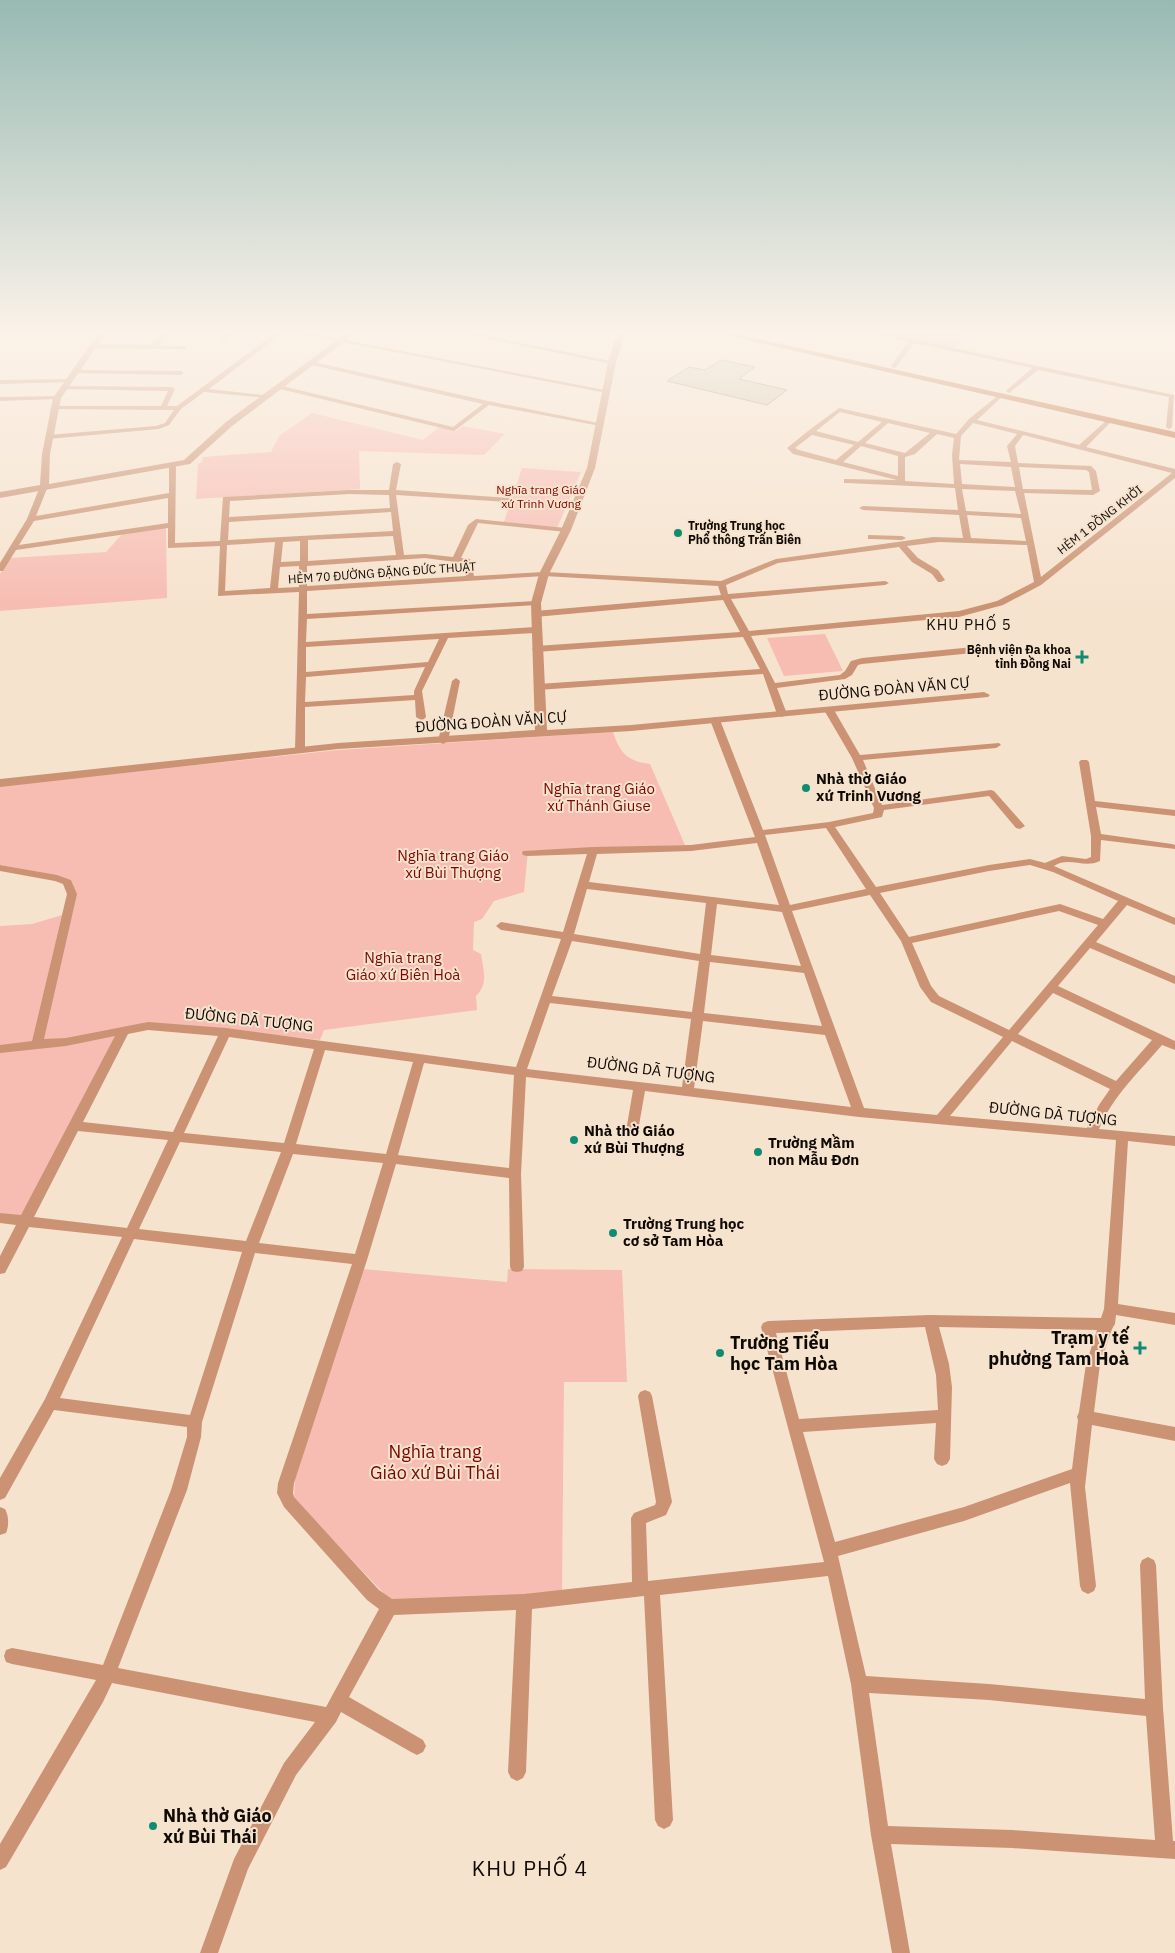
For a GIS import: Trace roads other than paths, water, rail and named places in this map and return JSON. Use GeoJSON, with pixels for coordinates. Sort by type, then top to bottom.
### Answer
{"type":"FeatureCollection","features":[{"type":"Feature","properties":{"kind":"main road"},"geometry":{"type":"LineString","coordinates":[[1127,423],[1171,431]]}},
{"type":"Feature","properties":{"kind":"main road"},"geometry":{"type":"LineString","coordinates":[[1137,423],[1171,431]]}},
{"type":"Feature","properties":{"kind":"street"},"geometry":{"type":"LineString","coordinates":[[0,569],[31,519],[44,486],[50,423]]}},
{"type":"Feature","properties":{"kind":"street"},"geometry":{"type":"LineString","coordinates":[[48,437],[157,428],[168,423]]}},
{"type":"Feature","properties":{"kind":"street"},"geometry":{"type":"LineString","coordinates":[[0,495],[173,465],[192,459],[230,423]]}},
{"type":"Feature","properties":{"kind":"street"},"geometry":{"type":"LineString","coordinates":[[429,423],[454,429],[462,423]]}},
{"type":"Feature","properties":{"kind":"street"},"geometry":{"type":"LineString","coordinates":[[540,733],[535,608],[544,574],[566,530],[591,468],[600,424],[595,423]]}},
{"type":"Feature","properties":{"kind":"street"},"geometry":{"type":"LineString","coordinates":[[821,423],[792,446],[792,449],[901,481]]}},
{"type":"Feature","properties":{"kind":"street"},"geometry":{"type":"LineString","coordinates":[[838,462],[884,423]]}},
{"type":"Feature","properties":{"kind":"street"},"geometry":{"type":"LineString","coordinates":[[896,423],[958,437]]}},
{"type":"Feature","properties":{"kind":"street"},"geometry":{"type":"LineString","coordinates":[[967,540],[956,462],[958,437],[972,423]]}},
{"type":"Feature","properties":{"kind":"street"},"geometry":{"type":"LineString","coordinates":[[983,423],[1175,472]]}},
{"type":"Feature","properties":{"kind":"street"},"geometry":{"type":"LineString","coordinates":[[1081,447],[1107,423]]}},
{"type":"Feature","properties":{"kind":"street"},"geometry":{"type":"LineString","coordinates":[[810,432],[902,454],[912,452],[935,432]]}},
{"type":"Feature","properties":{"kind":"street"},"geometry":{"type":"LineString","coordinates":[[1022,432],[1012,442],[1014,464],[1038,583]]}},
{"type":"Feature","properties":{"kind":"street"},"geometry":{"type":"LineString","coordinates":[[901,481],[902,454]]}},
{"type":"Feature","properties":{"kind":"street"},"geometry":{"type":"LineString","coordinates":[[847,481],[901,481],[1019,490],[1093,493],[1096,491],[1092,471],[1088,468],[956,462]]}},
{"type":"Feature","properties":{"kind":"street"},"geometry":{"type":"LineString","coordinates":[[397,464],[392,493],[400,557]]}},
{"type":"Feature","properties":{"kind":"street"},"geometry":{"type":"LineString","coordinates":[[173,465],[170,525],[171,546],[397,533]]}},
{"type":"Feature","properties":{"kind":"street","name":"HẺM 1 ĐỒNG KHỞI"},"geometry":{"type":"LineString","coordinates":[[536,649],[747,634],[968,613],[1020,594],[1038,583],[1175,472]]}},
{"type":"Feature","properties":{"kind":"street"},"geometry":{"type":"LineString","coordinates":[[224,543],[226,499],[341,492],[509,500]]}},
{"type":"Feature","properties":{"kind":"street"},"geometry":{"type":"LineString","coordinates":[[31,519],[171,496]]}},
{"type":"Feature","properties":{"kind":"street"},"geometry":{"type":"LineString","coordinates":[[862,508],[1024,516]]}},
{"type":"Feature","properties":{"kind":"street"},"geometry":{"type":"LineString","coordinates":[[225,520],[394,510]]}},
{"type":"Feature","properties":{"kind":"street"},"geometry":{"type":"LineString","coordinates":[[456,559],[472,524],[476,522],[566,530]]}},
{"type":"Feature","properties":{"kind":"street"},"geometry":{"type":"LineString","coordinates":[[0,555],[11,551],[170,525]]}},
{"type":"Feature","properties":{"kind":"street"},"geometry":{"type":"LineString","coordinates":[[871,537],[1030,543]]}},
{"type":"Feature","properties":{"kind":"street"},"geometry":{"type":"LineString","coordinates":[[300,750],[304,539]]}},
{"type":"Feature","properties":{"kind":"street"},"geometry":{"type":"LineString","coordinates":[[782,714],[766,671],[726,598],[722,590],[722,584],[776,561],[941,539]]}},
{"type":"Feature","properties":{"kind":"street"},"geometry":{"type":"LineString","coordinates":[[274,590],[279,540]]}},
{"type":"Feature","properties":{"kind":"street","name":"HẺM 70 ĐƯỜNG ĐẶNG ĐỨC THUẬT"},"geometry":{"type":"LineString","coordinates":[[224,543],[221,594],[544,574],[722,584]]}},
{"type":"Feature","properties":{"kind":"street"},"geometry":{"type":"LineString","coordinates":[[900,544],[915,560],[935,572],[941,580]]}},
{"type":"Feature","properties":{"kind":"street"},"geometry":{"type":"LineString","coordinates":[[277,565],[425,556],[467,561],[470,578]]}},
{"type":"Feature","properties":{"kind":"street"},"geometry":{"type":"LineString","coordinates":[[302,617],[726,598],[885,583]]}},
{"type":"Feature","properties":{"kind":"street"},"geometry":{"type":"LineString","coordinates":[[302,645],[535,630]]}},
{"type":"Feature","properties":{"kind":"street"},"geometry":{"type":"LineString","coordinates":[[421,717],[418,691],[445,635]]}},
{"type":"Feature","properties":{"kind":"street"},"geometry":{"type":"LineString","coordinates":[[772,686],[842,677],[848,673],[854,663],[862,661],[973,650]]}},
{"type":"Feature","properties":{"kind":"street"},"geometry":{"type":"LineString","coordinates":[[302,675],[430,664]]}},
{"type":"Feature","properties":{"kind":"street"},"geometry":{"type":"LineString","coordinates":[[538,686],[766,671]]}},
{"type":"Feature","properties":{"kind":"street"},"geometry":{"type":"LineString","coordinates":[[443,741],[456,681]]}},
{"type":"Feature","properties":{"kind":"street","name":"ĐƯỜNG ĐOÀN VĂN CỰ"},"geometry":{"type":"LineString","coordinates":[[0,783],[300,750],[715,720],[984,695]]}},
{"type":"Feature","properties":{"kind":"street"},"geometry":{"type":"LineString","coordinates":[[301,705],[419,697]]}},
{"type":"Feature","properties":{"kind":"street"},"geometry":{"type":"LineString","coordinates":[[527,853],[691,848],[878,815],[879,808],[857,758],[829,710]]}},
{"type":"Feature","properties":{"kind":"street"},"geometry":{"type":"LineString","coordinates":[[715,720],[760,836],[806,970],[859,1112]]}},
{"type":"Feature","properties":{"kind":"street"},"geometry":{"type":"LineString","coordinates":[[857,758],[996,745]]}},
{"type":"Feature","properties":{"kind":"street"},"geometry":{"type":"LineString","coordinates":[[1048,866],[1056,859],[1062,858],[1094,861],[1096,836],[1084,762]]}},
{"type":"Feature","properties":{"kind":"street"},"geometry":{"type":"LineString","coordinates":[[879,808],[991,793],[1020,826]]}},
{"type":"Feature","properties":{"kind":"street"},"geometry":{"type":"LineString","coordinates":[[1092,804],[1175,813]]}},
{"type":"Feature","properties":{"kind":"street"},"geometry":{"type":"LineString","coordinates":[[829,825],[906,941],[926,987],[935,999],[1119,1088]]}},
{"type":"Feature","properties":{"kind":"street"},"geometry":{"type":"LineString","coordinates":[[1096,836],[1172,847]]}},
{"type":"Feature","properties":{"kind":"street"},"geometry":{"type":"LineString","coordinates":[[517,1267],[515,1174],[520,1072],[567,938],[593,850]]}},
{"type":"Feature","properties":{"kind":"street"},"geometry":{"type":"LineString","coordinates":[[583,885],[785,909],[872,890],[1030,862],[1048,866],[1175,922]]}},
{"type":"Feature","properties":{"kind":"street"},"geometry":{"type":"LineString","coordinates":[[0,868],[57,878],[68,882],[72,894],[37,1044]]}},
{"type":"Feature","properties":{"kind":"street"},"geometry":{"type":"LineString","coordinates":[[940,1119],[1125,900]]}},
{"type":"Feature","properties":{"kind":"street"},"geometry":{"type":"LineString","coordinates":[[688,1091],[712,901]]}},
{"type":"Feature","properties":{"kind":"street"},"geometry":{"type":"LineString","coordinates":[[906,941],[1060,907],[1105,924]]}},
{"type":"Feature","properties":{"kind":"street"},"geometry":{"type":"LineString","coordinates":[[501,926],[567,938],[704,958],[806,970]]}},
{"type":"Feature","properties":{"kind":"street"},"geometry":{"type":"LineString","coordinates":[[1088,943],[1175,980]]}},
{"type":"Feature","properties":{"kind":"street"},"geometry":{"type":"LineString","coordinates":[[1052,988],[1175,1046]]}},
{"type":"Feature","properties":{"kind":"street"},"geometry":{"type":"LineString","coordinates":[[546,999],[830,1031]]}},
{"type":"Feature","properties":{"kind":"street","name":"ĐƯỜNG DÃ TƯỢNG"},"geometry":{"type":"LineString","coordinates":[[0,1049],[66,1042],[148,1026],[226,1032],[520,1072],[859,1112],[1122,1138],[1175,1141]]}},
{"type":"Feature","properties":{"kind":"street"},"geometry":{"type":"LineString","coordinates":[[0,1269],[124,1031]]}},
{"type":"Feature","properties":{"kind":"street"},"geometry":{"type":"LineString","coordinates":[[0,1493],[50,1403],[178,1137],[226,1032]]}},
{"type":"Feature","properties":{"kind":"street"},"geometry":{"type":"LineString","coordinates":[[1091,1134],[1100,1110],[1160,1039]]}},
{"type":"Feature","properties":{"kind":"street"},"geometry":{"type":"LineString","coordinates":[[0,1860],[97,1696],[108,1673],[179,1490],[194,1437],[195,1422],[250,1248],[289,1148],[321,1044]]}},
{"type":"Feature","properties":{"kind":"street"},"geometry":{"type":"LineString","coordinates":[[420,1057],[392,1159],[286,1483],[285,1492],[289,1502],[373,1595],[389,1607],[524,1602],[834,1568]]}},
{"type":"Feature","properties":{"kind":"street"},"geometry":{"type":"LineString","coordinates":[[632,1131],[640,1085]]}},
{"type":"Feature","properties":{"kind":"street"},"geometry":{"type":"LineString","coordinates":[[74,1126],[392,1159],[515,1174]]}},
{"type":"Feature","properties":{"kind":"street"},"geometry":{"type":"LineString","coordinates":[[1088,1586],[1076,1496],[1080,1473],[1084,1417],[1093,1364],[1109,1317],[1122,1138]]}},
{"type":"Feature","properties":{"kind":"street"},"geometry":{"type":"LineString","coordinates":[[0,1218],[360,1260]]}},
{"type":"Feature","properties":{"kind":"street"},"geometry":{"type":"LineString","coordinates":[[901,1953],[880,1835],[859,1684],[834,1568],[768,1327],[1109,1317],[1175,1320]]}},
{"type":"Feature","properties":{"kind":"street"},"geometry":{"type":"LineString","coordinates":[[930,1321],[944,1386],[944,1416],[940,1442],[942,1459]]}},
{"type":"Feature","properties":{"kind":"street"},"geometry":{"type":"LineString","coordinates":[[644,1396],[664,1502],[661,1510],[639,1518],[638,1522],[646,1588],[664,1820]]}},
{"type":"Feature","properties":{"kind":"street"},"geometry":{"type":"LineString","coordinates":[[50,1403],[195,1422]]}},
{"type":"Feature","properties":{"kind":"street"},"geometry":{"type":"LineString","coordinates":[[795,1426],[944,1416]]}},
{"type":"Feature","properties":{"kind":"street"},"geometry":{"type":"LineString","coordinates":[[1084,1417],[1175,1434]]}},
{"type":"Feature","properties":{"kind":"street"},"geometry":{"type":"LineString","coordinates":[[828,1551],[964,1514],[1080,1473]]}},
{"type":"Feature","properties":{"kind":"street"},"geometry":{"type":"LineString","coordinates":[[0,1514],[0,1528]]}},
{"type":"Feature","properties":{"kind":"street"},"geometry":{"type":"LineString","coordinates":[[880,1835],[1012,1839],[1170,1850],[1154,1708],[1148,1565]]}},
{"type":"Feature","properties":{"kind":"street"},"geometry":{"type":"LineString","coordinates":[[517,1772],[524,1602]]}},
{"type":"Feature","properties":{"kind":"street"},"geometry":{"type":"LineString","coordinates":[[210,1953],[240,1865],[290,1769],[335,1709],[389,1607]]}},
{"type":"Feature","properties":{"kind":"street"},"geometry":{"type":"LineString","coordinates":[[12,1656],[335,1709],[417,1746]]}},
{"type":"Feature","properties":{"kind":"street"},"geometry":{"type":"LineString","coordinates":[[859,1684],[989,1692],[1154,1708]]}},
{"type":"Feature","properties":{"kind":"place","name":"Trường Trung học Phổ thông Trấn Biên"},"geometry":{"type":"Point","coordinates":[678,533]}},
{"type":"Feature","properties":{"kind":"place","name":"Bệnh viện Đa khoa tỉnh Đồng Nai"},"geometry":{"type":"Point","coordinates":[1082,657]}},
{"type":"Feature","properties":{"kind":"place","name":"Nhà thờ Giáo xứ Trinh Vương"},"geometry":{"type":"Point","coordinates":[806,788]}},
{"type":"Feature","properties":{"kind":"place","name":"Nhà thờ Giáo xứ Bùi Thượng"},"geometry":{"type":"Point","coordinates":[574,1140]}},
{"type":"Feature","properties":{"kind":"place","name":"Trường Mầm non Mẫu Đơn"},"geometry":{"type":"Point","coordinates":[758,1152]}},
{"type":"Feature","properties":{"kind":"place","name":"Trường Trung học cơ sở Tam Hòa"},"geometry":{"type":"Point","coordinates":[613,1233]}},
{"type":"Feature","properties":{"kind":"place","name":"Trạm y tế phường Tam Hoà"},"geometry":{"type":"Point","coordinates":[1140,1348]}},
{"type":"Feature","properties":{"kind":"place","name":"Trường Tiểu học Tam Hòa"},"geometry":{"type":"Point","coordinates":[720,1353]}},
{"type":"Feature","properties":{"kind":"place","name":"Nhà thờ Giáo xứ Bùi Thái"},"geometry":{"type":"Point","coordinates":[153,1826]}},
{"type":"Feature","properties":{"kind":"district","name":"KHU PHỐ 5"},"geometry":{"type":"Point","coordinates":[969,625]}},
{"type":"Feature","properties":{"kind":"district","name":"KHU PHỐ 4"},"geometry":{"type":"Point","coordinates":[530,1869]}},
{"type":"Feature","properties":{"kind":"park label","name":"Nghĩa trang Giáo xứ Trinh Vương"},"geometry":{"type":"Point","coordinates":[541,497]}},
{"type":"Feature","properties":{"kind":"park label","name":"Nghĩa trang Giáo xứ Thánh Giuse"},"geometry":{"type":"Point","coordinates":[599,798]}},
{"type":"Feature","properties":{"kind":"park label","name":"Nghĩa trang Giáo xứ Bùi Thượng"},"geometry":{"type":"Point","coordinates":[453,864]}},
{"type":"Feature","properties":{"kind":"park label","name":"Nghĩa trang Giáo xứ Biên Hoà"},"geometry":{"type":"Point","coordinates":[403,966]}},
{"type":"Feature","properties":{"kind":"park label","name":"Nghĩa trang Giáo xứ Bùi Thái"},"geometry":{"type":"Point","coordinates":[435,1462]}}]}
